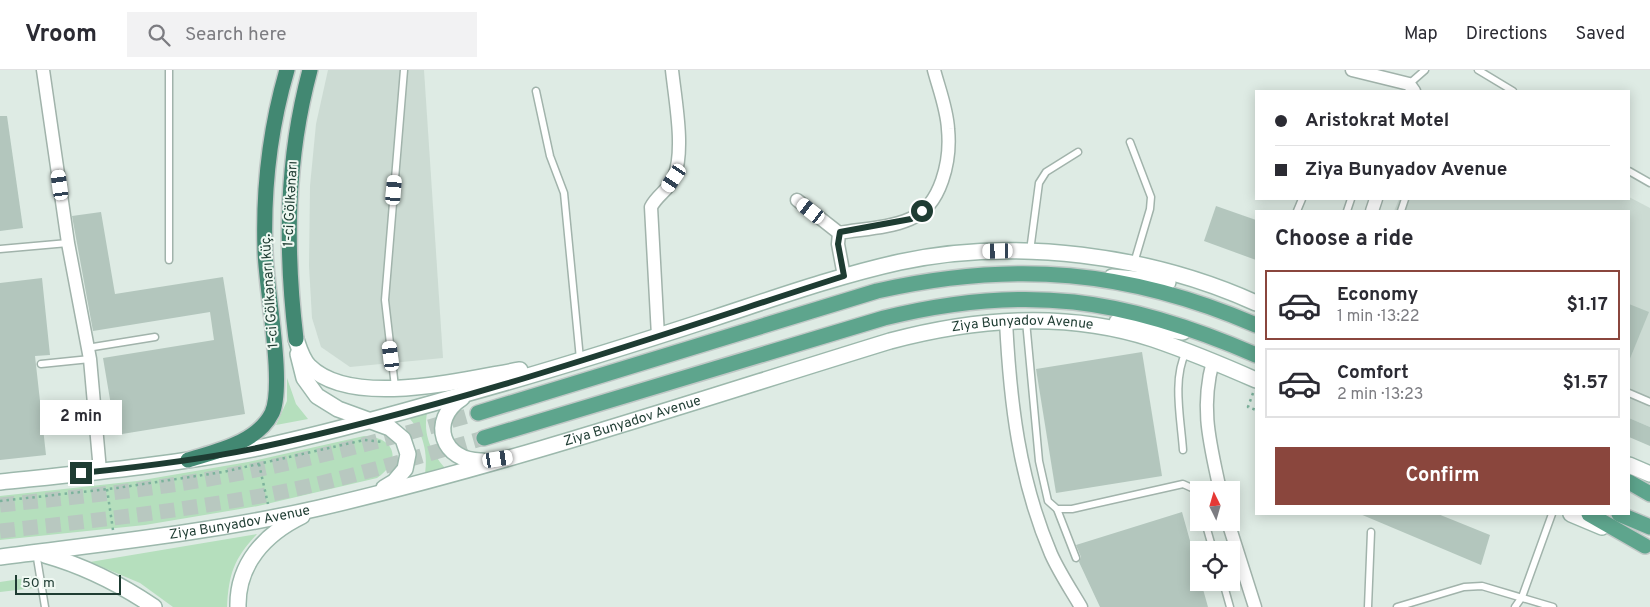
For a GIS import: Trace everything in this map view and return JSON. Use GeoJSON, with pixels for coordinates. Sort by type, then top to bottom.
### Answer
{"type":"FeatureCollection","features":[{"type":"Feature","properties":{"kind":"highway","name":"1-ci Gölkənarı küç."},"geometry":{"type":"LineString","coordinates":[[188,460],[231,446],[251,436],[264,426],[276,402],[276,364],[267,286],[265,221],[274,130],[287,70]]}},
{"type":"Feature","properties":{"kind":"highway","name":"1-ci Gölkənarı"},"geometry":{"type":"LineString","coordinates":[[296,339],[289,282],[288,222],[291,177],[310,70]]}},
{"type":"Feature","properties":{"kind":"main road"},"geometry":{"type":"LineString","coordinates":[[2,482],[188,460],[256,448],[368,421],[580,360],[844,276],[903,261],[940,255],[1030,251],[1098,257],[1234,293],[1255,303]]}},
{"type":"Feature","properties":{"kind":"main road"},"geometry":{"type":"LineString","coordinates":[[478,413],[869,294],[915,283],[999,273],[1029,272],[1151,279],[1234,293]]}},
{"type":"Feature","properties":{"kind":"main road"},"geometry":{"type":"LineString","coordinates":[[1091,277],[1133,284],[1197,301],[1255,325]]}},
{"type":"Feature","properties":{"kind":"main road","name":"Ziya Bunyadov Avenue"},"geometry":{"type":"LineString","coordinates":[[484,438],[884,318],[945,305],[1002,299],[1060,299],[1084,302],[1159,318],[1255,355]]}},
{"type":"Feature","properties":{"kind":"main road"},"geometry":{"type":"LineString","coordinates":[[1026,320],[1102,320],[1168,329],[1228,343]]}},
{"type":"Feature","properties":{"kind":"main road","name":"Ziya Bunyadov Avenue"},"geometry":{"type":"LineString","coordinates":[[0,557],[158,537],[319,507],[515,456],[890,341],[956,326],[1026,320],[1071,323],[1124,332],[1186,351],[1255,380]]}},
{"type":"Feature","properties":{"kind":"main road"},"geometry":{"type":"LineString","coordinates":[[296,339],[303,357],[319,374],[352,386],[395,389],[580,360]]}},
{"type":"Feature","properties":{"kind":"main road"},"geometry":{"type":"LineString","coordinates":[[296,339],[304,378],[317,396],[338,409],[398,433],[406,445],[407,463],[394,482],[362,496]]}},
{"type":"Feature","properties":{"kind":"main road"},"geometry":{"type":"LineString","coordinates":[[470,393],[454,403],[444,418],[443,429],[448,446],[460,459],[470,461],[515,456]]}},
{"type":"Feature","properties":{"kind":"main road"},"geometry":{"type":"LineString","coordinates":[[1630,465],[1650,474]]}},
{"type":"Feature","properties":{"kind":"main road"},"geometry":{"type":"LineString","coordinates":[[1630,483],[1650,495]]}},
{"type":"Feature","properties":{"kind":"main road"},"geometry":{"type":"LineString","coordinates":[[1630,487],[1650,495]]}},
{"type":"Feature","properties":{"kind":"main road"},"geometry":{"type":"LineString","coordinates":[[238,607],[241,580],[247,563],[257,549],[287,523],[319,507]]}},
{"type":"Feature","properties":{"kind":"main road"},"geometry":{"type":"LineString","coordinates":[[1573,515],[1647,547]]}},
{"type":"Feature","properties":{"kind":"main road"},"geometry":{"type":"LineString","coordinates":[[1591,515],[1647,547]]}},
{"type":"Feature","properties":{"kind":"main road"},"geometry":{"type":"LineString","coordinates":[[1621,515],[1650,527]]}},
{"type":"Feature","properties":{"kind":"main road"},"geometry":{"type":"LineString","coordinates":[[36,552],[69,561],[95,573],[119,585],[154,607]]}},
{"type":"Feature","properties":{"kind":"street"},"geometry":{"type":"LineString","coordinates":[[43,70],[68,243],[88,353],[100,471]]}},
{"type":"Feature","properties":{"kind":"street"},"geometry":{"type":"LineString","coordinates":[[658,336],[651,207],[655,198],[665,191],[674,178],[677,166],[678,143],[672,70]]}},
{"type":"Feature","properties":{"kind":"street"},"geometry":{"type":"LineString","coordinates":[[797,200],[840,232],[911,219],[922,211],[935,198],[946,166],[948,130],[934,70]]}},
{"type":"Feature","properties":{"kind":"street"},"geometry":{"type":"LineString","coordinates":[[1352,70],[1412,88]]}},
{"type":"Feature","properties":{"kind":"street"},"geometry":{"type":"LineString","coordinates":[[840,232],[838,244],[844,276]]}},
{"type":"Feature","properties":{"kind":"street"},"geometry":{"type":"LineString","coordinates":[[1006,321],[1009,386],[1018,449],[1028,493],[1052,556],[1081,607]]}},
{"type":"Feature","properties":{"kind":"street"},"geometry":{"type":"LineString","coordinates":[[1213,362],[1206,386],[1206,409],[1218,481]]}},
{"type":"Feature","properties":{"kind":"street"},"geometry":{"type":"LineString","coordinates":[[1231,531],[1255,607]]}},
{"type":"Feature","properties":{"kind":"lane"},"geometry":{"type":"LineString","coordinates":[[169,70],[169,260]]}},
{"type":"Feature","properties":{"kind":"lane"},"geometry":{"type":"LineString","coordinates":[[395,389],[385,300],[404,70]]}},
{"type":"Feature","properties":{"kind":"lane"},"geometry":{"type":"LineString","coordinates":[[1412,88],[1425,70]]}},
{"type":"Feature","properties":{"kind":"lane"},"geometry":{"type":"LineString","coordinates":[[1478,70],[1511,90]]}},
{"type":"Feature","properties":{"kind":"lane"},"geometry":{"type":"LineString","coordinates":[[536,90],[552,164],[564,193],[580,360]]}},
{"type":"Feature","properties":{"kind":"lane"},"geometry":{"type":"LineString","coordinates":[[1130,142],[1151,197],[1150,209],[1133,265]]}},
{"type":"Feature","properties":{"kind":"lane"},"geometry":{"type":"LineString","coordinates":[[1030,251],[1039,183],[1046,172],[1078,152]]}},
{"type":"Feature","properties":{"kind":"lane"},"geometry":{"type":"LineString","coordinates":[[1630,172],[1650,183]]}},
{"type":"Feature","properties":{"kind":"lane"},"geometry":{"type":"LineString","coordinates":[[0,249],[68,243]]}},
{"type":"Feature","properties":{"kind":"lane"},"geometry":{"type":"LineString","coordinates":[[1026,320],[1039,462],[1048,502],[1057,509],[1076,558]]}},
{"type":"Feature","properties":{"kind":"lane"},"geometry":{"type":"LineString","coordinates":[[41,364],[155,337]]}},
{"type":"Feature","properties":{"kind":"lane"},"geometry":{"type":"LineString","coordinates":[[1183,450],[1179,382],[1182,359],[1186,351]]}},
{"type":"Feature","properties":{"kind":"lane"},"geometry":{"type":"LineString","coordinates":[[1630,393],[1650,402]]}},
{"type":"Feature","properties":{"kind":"lane"},"geometry":{"type":"LineString","coordinates":[[1057,509],[1072,509],[1183,484],[1190,487]]}},
{"type":"Feature","properties":{"kind":"lane"},"geometry":{"type":"LineString","coordinates":[[1515,607],[1522,597],[1552,515]]}},
{"type":"Feature","properties":{"kind":"lane"},"geometry":{"type":"LineString","coordinates":[[1368,607],[1371,532]]}},
{"type":"Feature","properties":{"kind":"lane"},"geometry":{"type":"LineString","coordinates":[[36,552],[45,607]]}},
{"type":"Feature","properties":{"kind":"lane"},"geometry":{"type":"LineString","coordinates":[[1397,607],[1464,587],[1482,586],[1553,607]]}},
{"type":"Feature","properties":{"kind":"lane"},"geometry":{"type":"LineString","coordinates":[[1226,591],[1230,607]]}},
{"type":"Feature","properties":{"kind":"path"},"geometry":{"type":"LineString","coordinates":[[1255,390],[1248,407],[1255,410]]}},
{"type":"Feature","properties":{"kind":"path"},"geometry":{"type":"LineString","coordinates":[[297,456],[364,440],[390,443]]}},
{"type":"Feature","properties":{"kind":"path"},"geometry":{"type":"LineString","coordinates":[[260,464],[268,506],[261,508]]}},
{"type":"Feature","properties":{"kind":"path"},"geometry":{"type":"LineString","coordinates":[[105,533],[113,531],[107,489]]}},
{"type":"Feature","properties":{"kind":"shaded area"},"geometry":{"type":"Polygon","coordinates":[[[328,70],[424,70],[443,358],[350,367],[321,347],[312,318],[309,266],[310,186],[316,124],[328,70]]]}},
{"type":"Feature","properties":{"kind":"shaded area"},"geometry":{"type":"Polygon","coordinates":[[[1630,198],[1650,208],[1650,427],[1630,418],[1630,210],[1394,210],[1399,200],[1630,200],[1630,198]]]}},
{"type":"Feature","properties":{"kind":"green space"},"geometry":{"type":"Polygon","coordinates":[[[287,378],[296,404],[308,419],[276,425],[287,401],[287,378]]]}},
{"type":"Feature","properties":{"kind":"green space"},"geometry":{"type":"Polygon","coordinates":[[[427,413],[426,429],[429,443],[445,468],[425,474],[424,444],[418,430],[409,418],[427,413]]]}},
{"type":"Feature","properties":{"kind":"green space"},"geometry":{"type":"Polygon","coordinates":[[[364,436],[383,440],[392,451],[390,464],[377,478],[258,506],[145,525],[0,540],[0,496],[137,481],[248,462],[364,436]]]}},
{"type":"Feature","properties":{"kind":"green space"},"geometry":{"type":"Polygon","coordinates":[[[257,534],[243,551],[234,567],[229,585],[227,607],[173,607],[140,583],[90,562],[257,534]]]}},
{"type":"Feature","properties":{"kind":"green space"},"geometry":{"type":"Polygon","coordinates":[[[33,577],[34,588],[0,592],[0,582],[33,577]]]}},
{"type":"Feature","properties":{"kind":"building"},"geometry":{"type":"Polygon","coordinates":[[[0,116],[7,116],[23,228],[0,231],[0,116]]]}},
{"type":"Feature","properties":{"kind":"building"},"geometry":{"type":"Polygon","coordinates":[[[1216,206],[1255,220],[1255,260],[1204,241],[1216,206]]]}},
{"type":"Feature","properties":{"kind":"building"},"geometry":{"type":"Polygon","coordinates":[[[101,212],[115,294],[223,277],[245,414],[116,435],[103,358],[214,340],[210,312],[93,331],[72,216],[101,212]]]}},
{"type":"Feature","properties":{"kind":"building"},"geometry":{"type":"Polygon","coordinates":[[[42,278],[50,355],[35,356],[46,455],[0,460],[0,283],[42,278]]]}},
{"type":"Feature","properties":{"kind":"building"},"geometry":{"type":"Polygon","coordinates":[[[1630,304],[1649,312],[1630,359],[1630,304]]]}},
{"type":"Feature","properties":{"kind":"building"},"geometry":{"type":"Polygon","coordinates":[[[1142,352],[1162,476],[1056,493],[1036,369],[1142,352]]]}},
{"type":"Feature","properties":{"kind":"building"},"geometry":{"type":"Polygon","coordinates":[[[1630,418],[1650,427],[1650,446],[1630,437],[1630,418]]]}},
{"type":"Feature","properties":{"kind":"building"},"geometry":{"type":"Polygon","coordinates":[[[1182,512],[1190,541],[1190,591],[1204,591],[1208,607],[1100,607],[1079,562],[1081,557],[1076,545],[1182,512]]]}},
{"type":"Feature","properties":{"kind":"building"},"geometry":{"type":"Polygon","coordinates":[[[1362,515],[1440,515],[1490,535],[1481,565],[1362,515]]]}},
{"type":"Feature","properties":{"kind":"tunnel"},"geometry":{"type":"LineString","coordinates":[[0,505],[141,489],[225,476],[353,448],[478,413]]}},
{"type":"Feature","properties":{"kind":"tunnel"},"geometry":{"type":"LineString","coordinates":[[0,531],[170,511],[271,494],[351,475],[484,438]]}},
{"type":"Feature","properties":{"kind":"route"},"geometry":{"type":"LineString","coordinates":[[81,473],[188,460],[315,435],[470,393],[658,336],[844,276],[838,244],[840,232],[865,229],[911,219],[922,211]]}}]}
